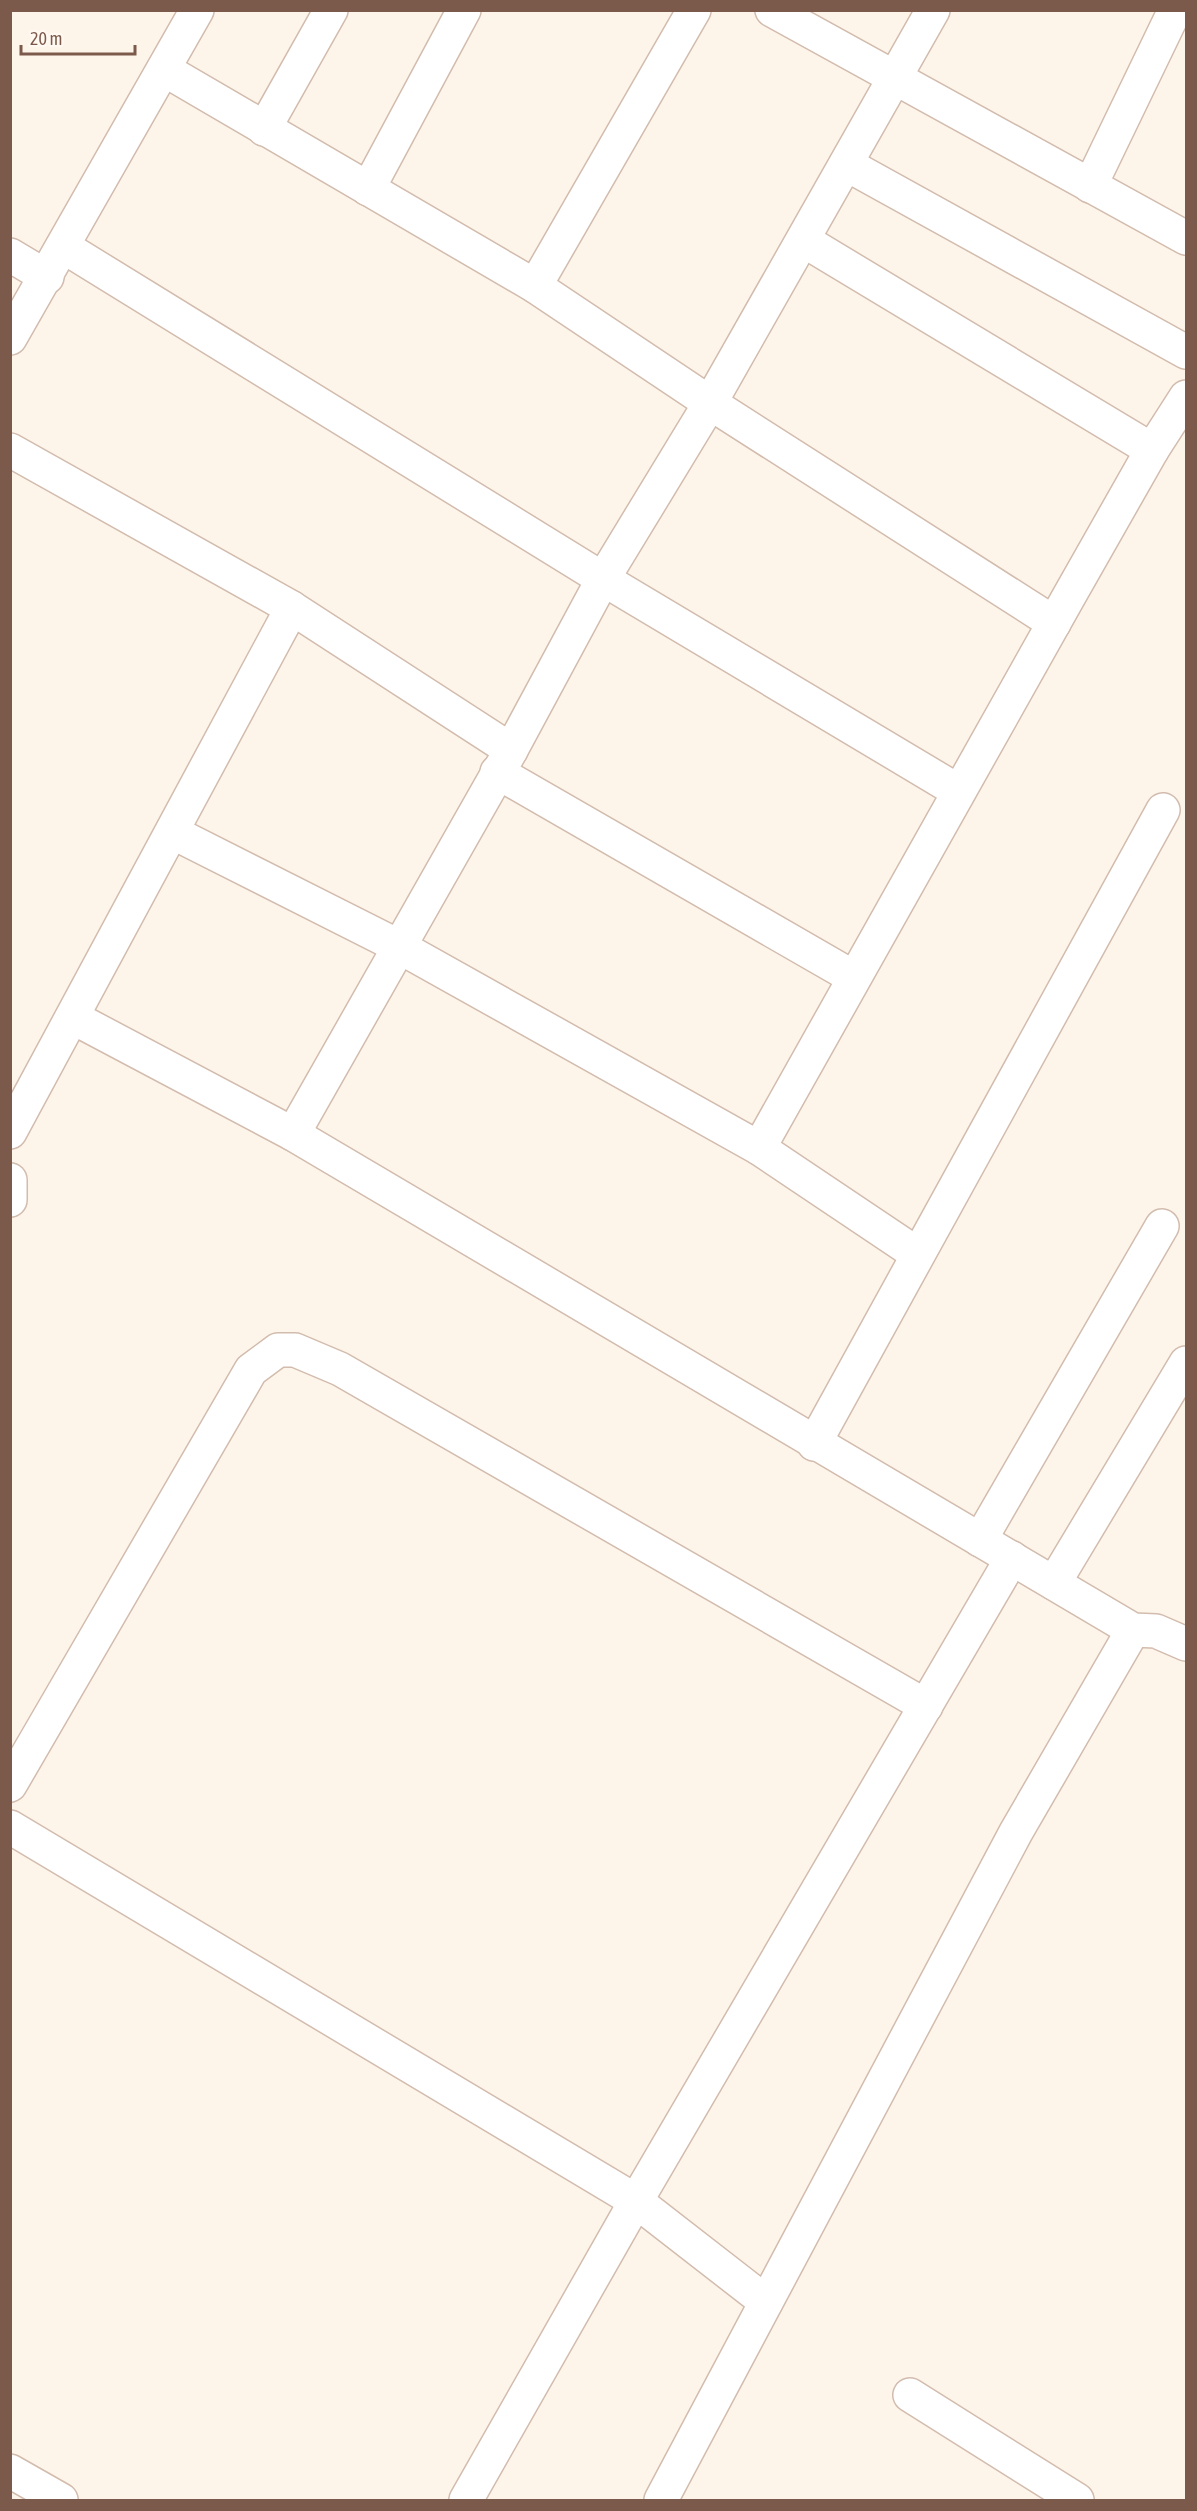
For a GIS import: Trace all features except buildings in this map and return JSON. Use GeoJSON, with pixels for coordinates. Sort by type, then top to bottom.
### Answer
{"type":"FeatureCollection","features":[{"type":"Feature","properties":{"kind":"street"},"geometry":{"type":"LineString","coordinates":[[10,338],[64,248],[197,10]]}},
{"type":"Feature","properties":{"kind":"street"},"geometry":{"type":"LineString","coordinates":[[264,129],[331,10]]}},
{"type":"Feature","properties":{"kind":"street"},"geometry":{"type":"LineString","coordinates":[[368,189],[464,10]]}},
{"type":"Feature","properties":{"kind":"street"},"geometry":{"type":"LineString","coordinates":[[535,286],[694,10]]}},
{"type":"Feature","properties":{"kind":"street"},"geometry":{"type":"LineString","coordinates":[[293,1134],[504,761],[603,579],[710,403],[933,10]]}},
{"type":"Feature","properties":{"kind":"street"},"geometry":{"type":"LineString","coordinates":[[1090,186],[1175,10]]}},
{"type":"Feature","properties":{"kind":"street"},"geometry":{"type":"LineString","coordinates":[[792,15],[1090,186],[1186,238]]}},
{"type":"Feature","properties":{"kind":"street"},"geometry":{"type":"LineString","coordinates":[[165,70],[535,286],[710,403],[1054,623]]}},
{"type":"Feature","properties":{"kind":"street"},"geometry":{"type":"LineString","coordinates":[[846,164],[1186,352]]}},
{"type":"Feature","properties":{"kind":"street"},"geometry":{"type":"LineString","coordinates":[[803,240],[1152,450]]}},
{"type":"Feature","properties":{"kind":"street"},"geometry":{"type":"LineString","coordinates":[[64,248],[603,579],[958,791]]}},
{"type":"Feature","properties":{"kind":"street"},"geometry":{"type":"LineString","coordinates":[[10,255],[47,277]]}},
{"type":"Feature","properties":{"kind":"street"},"geometry":{"type":"LineString","coordinates":[[759,1148],[958,791],[1152,450],[1186,397]]}},
{"type":"Feature","properties":{"kind":"street"},"geometry":{"type":"LineString","coordinates":[[10,450],[292,608],[504,761],[853,976]]}},
{"type":"Feature","properties":{"kind":"street"},"geometry":{"type":"LineString","coordinates":[[10,1132],[174,833],[292,608]]}},
{"type":"Feature","properties":{"kind":"street"},"geometry":{"type":"LineString","coordinates":[[814,1444],[1163,810]]}},
{"type":"Feature","properties":{"kind":"street"},"geometry":{"type":"LineString","coordinates":[[174,833],[398,946],[759,1148],[917,1254]]}},
{"type":"Feature","properties":{"kind":"street"},"geometry":{"type":"LineString","coordinates":[[74,1018],[293,1134],[814,1444],[1133,1630],[1156,1631],[1186,1644]]}},
{"type":"Feature","properties":{"kind":"street"},"geometry":{"type":"LineString","coordinates":[[10,1180],[10,1200]]}},
{"type":"Feature","properties":{"kind":"street"},"geometry":{"type":"LineString","coordinates":[[980,1540],[1162,1226]]}},
{"type":"Feature","properties":{"kind":"street"},"geometry":{"type":"LineString","coordinates":[[10,1785],[251,1370],[278,1350],[295,1350],[339,1370],[926,1706]]}},
{"type":"Feature","properties":{"kind":"street"},"geometry":{"type":"LineString","coordinates":[[1054,1583],[1186,1363]]}},
{"type":"Feature","properties":{"kind":"street"},"geometry":{"type":"LineString","coordinates":[[466,2500],[636,2201],[1012,1558]]}},
{"type":"Feature","properties":{"kind":"street"},"geometry":{"type":"LineString","coordinates":[[661,2500],[1016,1832],[1133,1630]]}},
{"type":"Feature","properties":{"kind":"street"},"geometry":{"type":"LineString","coordinates":[[10,1827],[636,2201],[766,2302]]}},
{"type":"Feature","properties":{"kind":"street"},"geometry":{"type":"LineString","coordinates":[[910,2396],[1077,2500]]}},
{"type":"Feature","properties":{"kind":"street"},"geometry":{"type":"LineString","coordinates":[[10,2471],[60,2500]]}}]}
